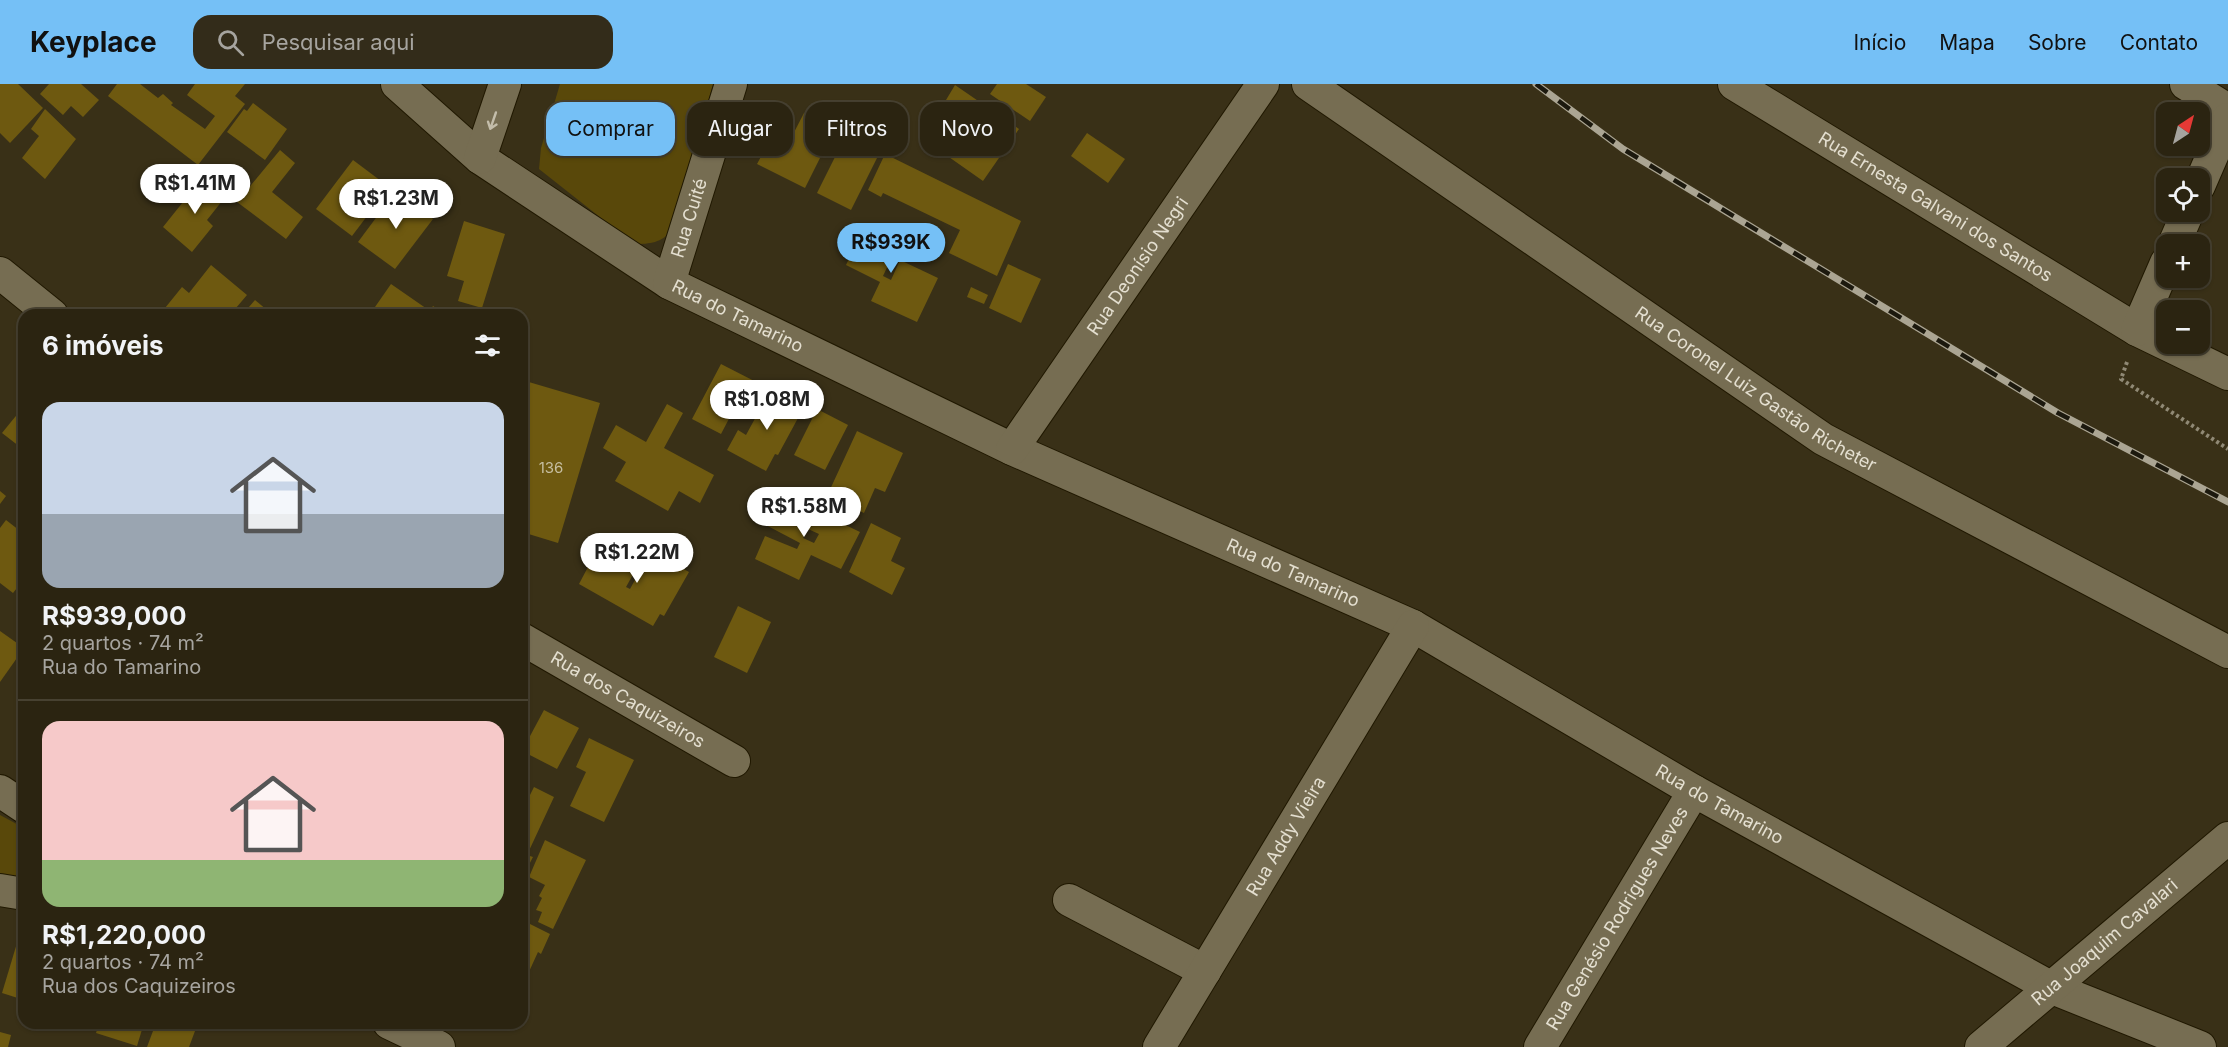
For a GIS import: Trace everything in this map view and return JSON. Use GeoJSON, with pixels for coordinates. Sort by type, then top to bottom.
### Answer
{"type":"FeatureCollection","features":[{"type":"Feature","properties":{"kind":"street","name":"Rua do Tamarino"},"geometry":{"type":"LineString","coordinates":[[397,84],[480,158],[669,283],[1012,449],[1413,626],[1694,791],[2052,988],[2200,1047]]}},
{"type":"Feature","properties":{"kind":"street"},"geometry":{"type":"LineString","coordinates":[[480,158],[505,84]]}},
{"type":"Feature","properties":{"kind":"street","name":"Rua Cuité"},"geometry":{"type":"LineString","coordinates":[[669,283],[731,84]]}},
{"type":"Feature","properties":{"kind":"street","name":"Rua Deonísio Negri"},"geometry":{"type":"LineString","coordinates":[[1012,449],[1263,84]]}},
{"type":"Feature","properties":{"kind":"street","name":"Rua Coronel Luiz Gastão Richeter"},"geometry":{"type":"LineString","coordinates":[[1308,84],[1823,439],[2228,652]]}},
{"type":"Feature","properties":{"kind":"street","name":"Rua Ernesta Galvani dos Santos"},"geometry":{"type":"LineString","coordinates":[[1734,84],[2137,330],[2228,374]]}},
{"type":"Feature","properties":{"kind":"street"},"geometry":{"type":"LineString","coordinates":[[2186,84],[2228,110]]}},
{"type":"Feature","properties":{"kind":"street"},"geometry":{"type":"LineString","coordinates":[[2207,168],[2228,119]]}},
{"type":"Feature","properties":{"kind":"street"},"geometry":{"type":"LineString","coordinates":[[0,273],[45,309]]}},
{"type":"Feature","properties":{"kind":"street"},"geometry":{"type":"LineString","coordinates":[[2137,330],[2156,286]]}},
{"type":"Feature","properties":{"kind":"street","name":"Rua Addy Vieira"},"geometry":{"type":"LineString","coordinates":[[1159,1047],[1413,626]]}},
{"type":"Feature","properties":{"kind":"street","name":"Rua dos Caquizeiros"},"geometry":{"type":"LineString","coordinates":[[528,642],[734,761]]}},
{"type":"Feature","properties":{"kind":"street"},"geometry":{"type":"LineString","coordinates":[[0,791],[18,803]]}},
{"type":"Feature","properties":{"kind":"street","name":"Rua Genésio Rodrigues Neves"},"geometry":{"type":"LineString","coordinates":[[1540,1047],[1694,791]]}},
{"type":"Feature","properties":{"kind":"street","name":"Rua Joaquim Cavalari"},"geometry":{"type":"LineString","coordinates":[[1981,1047],[2228,838]]}},
{"type":"Feature","properties":{"kind":"street"},"geometry":{"type":"LineString","coordinates":[[0,890],[18,893]]}},
{"type":"Feature","properties":{"kind":"street"},"geometry":{"type":"LineString","coordinates":[[1069,900],[1205,971]]}},
{"type":"Feature","properties":{"kind":"street"},"geometry":{"type":"LineString","coordinates":[[402,1029],[439,1047]]}},
{"type":"Feature","properties":{"kind":"path"},"geometry":{"type":"LineString","coordinates":[[2137,330],[2121,379],[2228,449]]}},
{"type":"Feature","properties":{"kind":"shaded area"},"geometry":{"type":"Polygon","coordinates":[[[560,84],[713,84],[708,102],[687,102],[687,156],[693,156],[673,230],[664,238],[650,243],[634,244],[539,169],[541,148],[546,131],[546,156],[675,156],[675,102],[555,102],[560,84]]]}},
{"type":"Feature","properties":{"kind":"shaded area"},"geometry":{"type":"Polygon","coordinates":[[[0,815],[18,825],[18,879],[0,874],[0,815]]]}},
{"type":"Feature","properties":{"kind":"building"},"geometry":{"type":"Polygon","coordinates":[[[0,84],[18,84],[43,108],[10,143],[0,133],[0,84]]]}},
{"type":"Feature","properties":{"kind":"building"},"geometry":{"type":"Polygon","coordinates":[[[49,84],[81,84],[99,100],[83,117],[71,106],[63,115],[40,94],[49,84]]]}},
{"type":"Feature","properties":{"kind":"building"},"geometry":{"type":"Polygon","coordinates":[[[117,84],[140,84],[158,98],[163,94],[173,103],[171,105],[205,129],[215,116],[187,95],[195,84],[245,84],[235,96],[245,104],[198,165],[108,96],[117,84]]]}},
{"type":"Feature","properties":{"kind":"building"},"geometry":{"type":"Polygon","coordinates":[[[997,84],[1026,84],[1046,97],[1030,121],[1014,110],[1014,102],[1002,102],[990,94],[997,84]]]}},
{"type":"Feature","properties":{"kind":"building"},"geometry":{"type":"Polygon","coordinates":[[[955,85],[980,102],[949,102],[946,100],[955,85]]]}},
{"type":"Feature","properties":{"kind":"building"},"geometry":{"type":"Polygon","coordinates":[[[253,103],[287,129],[265,160],[227,132],[244,109],[247,111],[253,103]]]}},
{"type":"Feature","properties":{"kind":"building"},"geometry":{"type":"Polygon","coordinates":[[[45,109],[76,139],[45,179],[22,158],[39,136],[31,129],[45,109]]]}},
{"type":"Feature","properties":{"kind":"building"},"geometry":{"type":"Polygon","coordinates":[[[805,114],[805,156],[821,156],[805,188],[757,164],[761,156],[793,156],[793,134],[805,114]]]}},
{"type":"Feature","properties":{"kind":"building"},"geometry":{"type":"Polygon","coordinates":[[[1014,126],[1019,129],[1014,136],[1014,126]]]}},
{"type":"Feature","properties":{"kind":"building"},"geometry":{"type":"Polygon","coordinates":[[[1087,133],[1125,159],[1108,183],[1071,156],[1087,133]]]}},
{"type":"Feature","properties":{"kind":"building"},"geometry":{"type":"Polygon","coordinates":[[[280,150],[295,163],[272,192],[303,217],[286,239],[237,202],[280,150]]]}},
{"type":"Feature","properties":{"kind":"building"},"geometry":{"type":"Polygon","coordinates":[[[836,156],[873,156],[877,158],[851,210],[817,193],[836,156]]]}},
{"type":"Feature","properties":{"kind":"building"},"geometry":{"type":"Polygon","coordinates":[[[884,156],[889,156],[1021,221],[997,276],[949,253],[960,230],[883,193],[881,197],[868,190],[884,156]]]}},
{"type":"Feature","properties":{"kind":"building"},"geometry":{"type":"Polygon","coordinates":[[[947,156],[1000,156],[983,181],[947,156]]]}},
{"type":"Feature","properties":{"kind":"building"},"geometry":{"type":"Polygon","coordinates":[[[353,160],[389,187],[352,236],[316,209],[353,160]]]}},
{"type":"Feature","properties":{"kind":"building"},"geometry":{"type":"Polygon","coordinates":[[[203,177],[226,196],[207,220],[213,226],[192,252],[163,227],[203,177]]]}},
{"type":"Feature","properties":{"kind":"building"},"geometry":{"type":"Polygon","coordinates":[[[396,191],[433,219],[395,269],[358,242],[396,191]]]}},
{"type":"Feature","properties":{"kind":"building"},"geometry":{"type":"Polygon","coordinates":[[[464,221],[505,234],[482,308],[458,301],[464,281],[447,276],[464,221]]]}},
{"type":"Feature","properties":{"kind":"building"},"geometry":{"type":"Polygon","coordinates":[[[866,223],[900,240],[883,276],[891,280],[900,260],[938,278],[917,322],[871,301],[880,282],[846,265],[866,223]]]}},
{"type":"Feature","properties":{"kind":"building"},"geometry":{"type":"Polygon","coordinates":[[[1008,264],[1041,279],[1021,323],[989,308],[1008,264]]]}},
{"type":"Feature","properties":{"kind":"building"},"geometry":{"type":"Polygon","coordinates":[[[211,265],[247,295],[235,309],[164,309],[182,287],[189,293],[211,265]]]}},
{"type":"Feature","properties":{"kind":"building"},"geometry":{"type":"Polygon","coordinates":[[[391,284],[427,309],[378,309],[375,307],[391,284]]]}},
{"type":"Feature","properties":{"kind":"building"},"geometry":{"type":"Polygon","coordinates":[[[971,287],[988,295],[984,304],[967,297],[971,287]]]}},
{"type":"Feature","properties":{"kind":"building"},"geometry":{"type":"Polygon","coordinates":[[[255,300],[266,309],[247,309],[255,300]]]}},
{"type":"Feature","properties":{"kind":"building"},"geometry":{"type":"Polygon","coordinates":[[[721,364],[762,385],[744,419],[732,413],[721,434],[692,419],[721,364]]]}},
{"type":"Feature","properties":{"kind":"building"},"geometry":{"type":"Polygon","coordinates":[[[528,382],[600,403],[558,543],[528,534],[528,382]]]}},
{"type":"Feature","properties":{"kind":"building"},"geometry":{"type":"Polygon","coordinates":[[[771,389],[804,407],[778,455],[775,454],[766,471],[727,450],[738,430],[746,435],[771,389]]]}},
{"type":"Feature","properties":{"kind":"building"},"geometry":{"type":"Polygon","coordinates":[[[667,404],[683,413],[664,448],[714,475],[700,503],[679,491],[668,511],[615,481],[626,462],[603,448],[616,425],[646,442],[667,404]]]}},
{"type":"Feature","properties":{"kind":"building"},"geometry":{"type":"Polygon","coordinates":[[[817,409],[848,425],[825,470],[794,455],[817,409]]]}},
{"type":"Feature","properties":{"kind":"building"},"geometry":{"type":"Polygon","coordinates":[[[18,413],[18,445],[2,433],[18,413]]]}},
{"type":"Feature","properties":{"kind":"building"},"geometry":{"type":"Polygon","coordinates":[[[857,431],[903,453],[885,492],[875,488],[864,513],[827,496],[857,431]]]}},
{"type":"Feature","properties":{"kind":"building"},"geometry":{"type":"Polygon","coordinates":[[[0,491],[6,496],[0,504],[0,491]]]}},
{"type":"Feature","properties":{"kind":"building"},"geometry":{"type":"Polygon","coordinates":[[[777,492],[860,532],[841,569],[811,555],[799,580],[755,559],[765,536],[797,549],[800,543],[762,523],[777,492]],[[808,529],[803,538],[814,543],[819,534],[808,529]]]}},
{"type":"Feature","properties":{"kind":"building"},"geometry":{"type":"Polygon","coordinates":[[[6,520],[18,529],[18,587],[13,593],[0,583],[0,528],[6,520]]]}},
{"type":"Feature","properties":{"kind":"building"},"geometry":{"type":"Polygon","coordinates":[[[871,523],[901,538],[891,561],[905,568],[892,595],[849,572],[871,523]]]}},
{"type":"Feature","properties":{"kind":"building"},"geometry":{"type":"Polygon","coordinates":[[[654,545],[674,557],[671,562],[689,572],[664,616],[660,614],[653,626],[579,584],[597,550],[635,571],[626,587],[630,589],[654,545]]]}},
{"type":"Feature","properties":{"kind":"building"},"geometry":{"type":"Polygon","coordinates":[[[738,606],[771,622],[747,673],[714,657],[738,606]]]}},
{"type":"Feature","properties":{"kind":"building"},"geometry":{"type":"Polygon","coordinates":[[[0,631],[18,644],[18,656],[0,682],[0,631]]]}},
{"type":"Feature","properties":{"kind":"building"},"geometry":{"type":"Polygon","coordinates":[[[544,710],[579,728],[557,769],[528,754],[528,740],[544,710]]]}},
{"type":"Feature","properties":{"kind":"building"},"geometry":{"type":"Polygon","coordinates":[[[589,738],[634,760],[604,822],[570,806],[586,772],[576,767],[589,738]]]}},
{"type":"Feature","properties":{"kind":"building"},"geometry":{"type":"Polygon","coordinates":[[[534,787],[554,797],[528,853],[528,799],[534,787]]]}},
{"type":"Feature","properties":{"kind":"building"},"geometry":{"type":"Polygon","coordinates":[[[545,840],[586,860],[553,929],[538,922],[542,912],[536,910],[542,898],[539,896],[545,885],[529,877],[545,840]]]}},
{"type":"Feature","properties":{"kind":"building"},"geometry":{"type":"Polygon","coordinates":[[[528,855],[533,857],[528,867],[528,855]]]}},
{"type":"Feature","properties":{"kind":"building"},"geometry":{"type":"Polygon","coordinates":[[[528,923],[550,934],[541,954],[538,952],[528,974],[528,923]]]}},
{"type":"Feature","properties":{"kind":"building"},"geometry":{"type":"Polygon","coordinates":[[[17,943],[18,943],[18,998],[2,993],[17,943]]]}},
{"type":"Feature","properties":{"kind":"building"},"geometry":{"type":"Polygon","coordinates":[[[97,1029],[142,1029],[137,1046],[96,1033],[97,1029]]]}},
{"type":"Feature","properties":{"kind":"building"},"geometry":{"type":"Polygon","coordinates":[[[154,1029],[196,1029],[189,1047],[147,1047],[154,1029]]]}},
{"type":"Feature","properties":{"kind":"building"},"geometry":{"type":"Polygon","coordinates":[[[0,1032],[11,1035],[8,1047],[0,1047],[0,1032]]]}},
{"type":"Feature","properties":{"kind":"railway"},"geometry":{"type":"LineString","coordinates":[[1536,84],[1623,149],[2058,413],[2228,502]]}}]}
